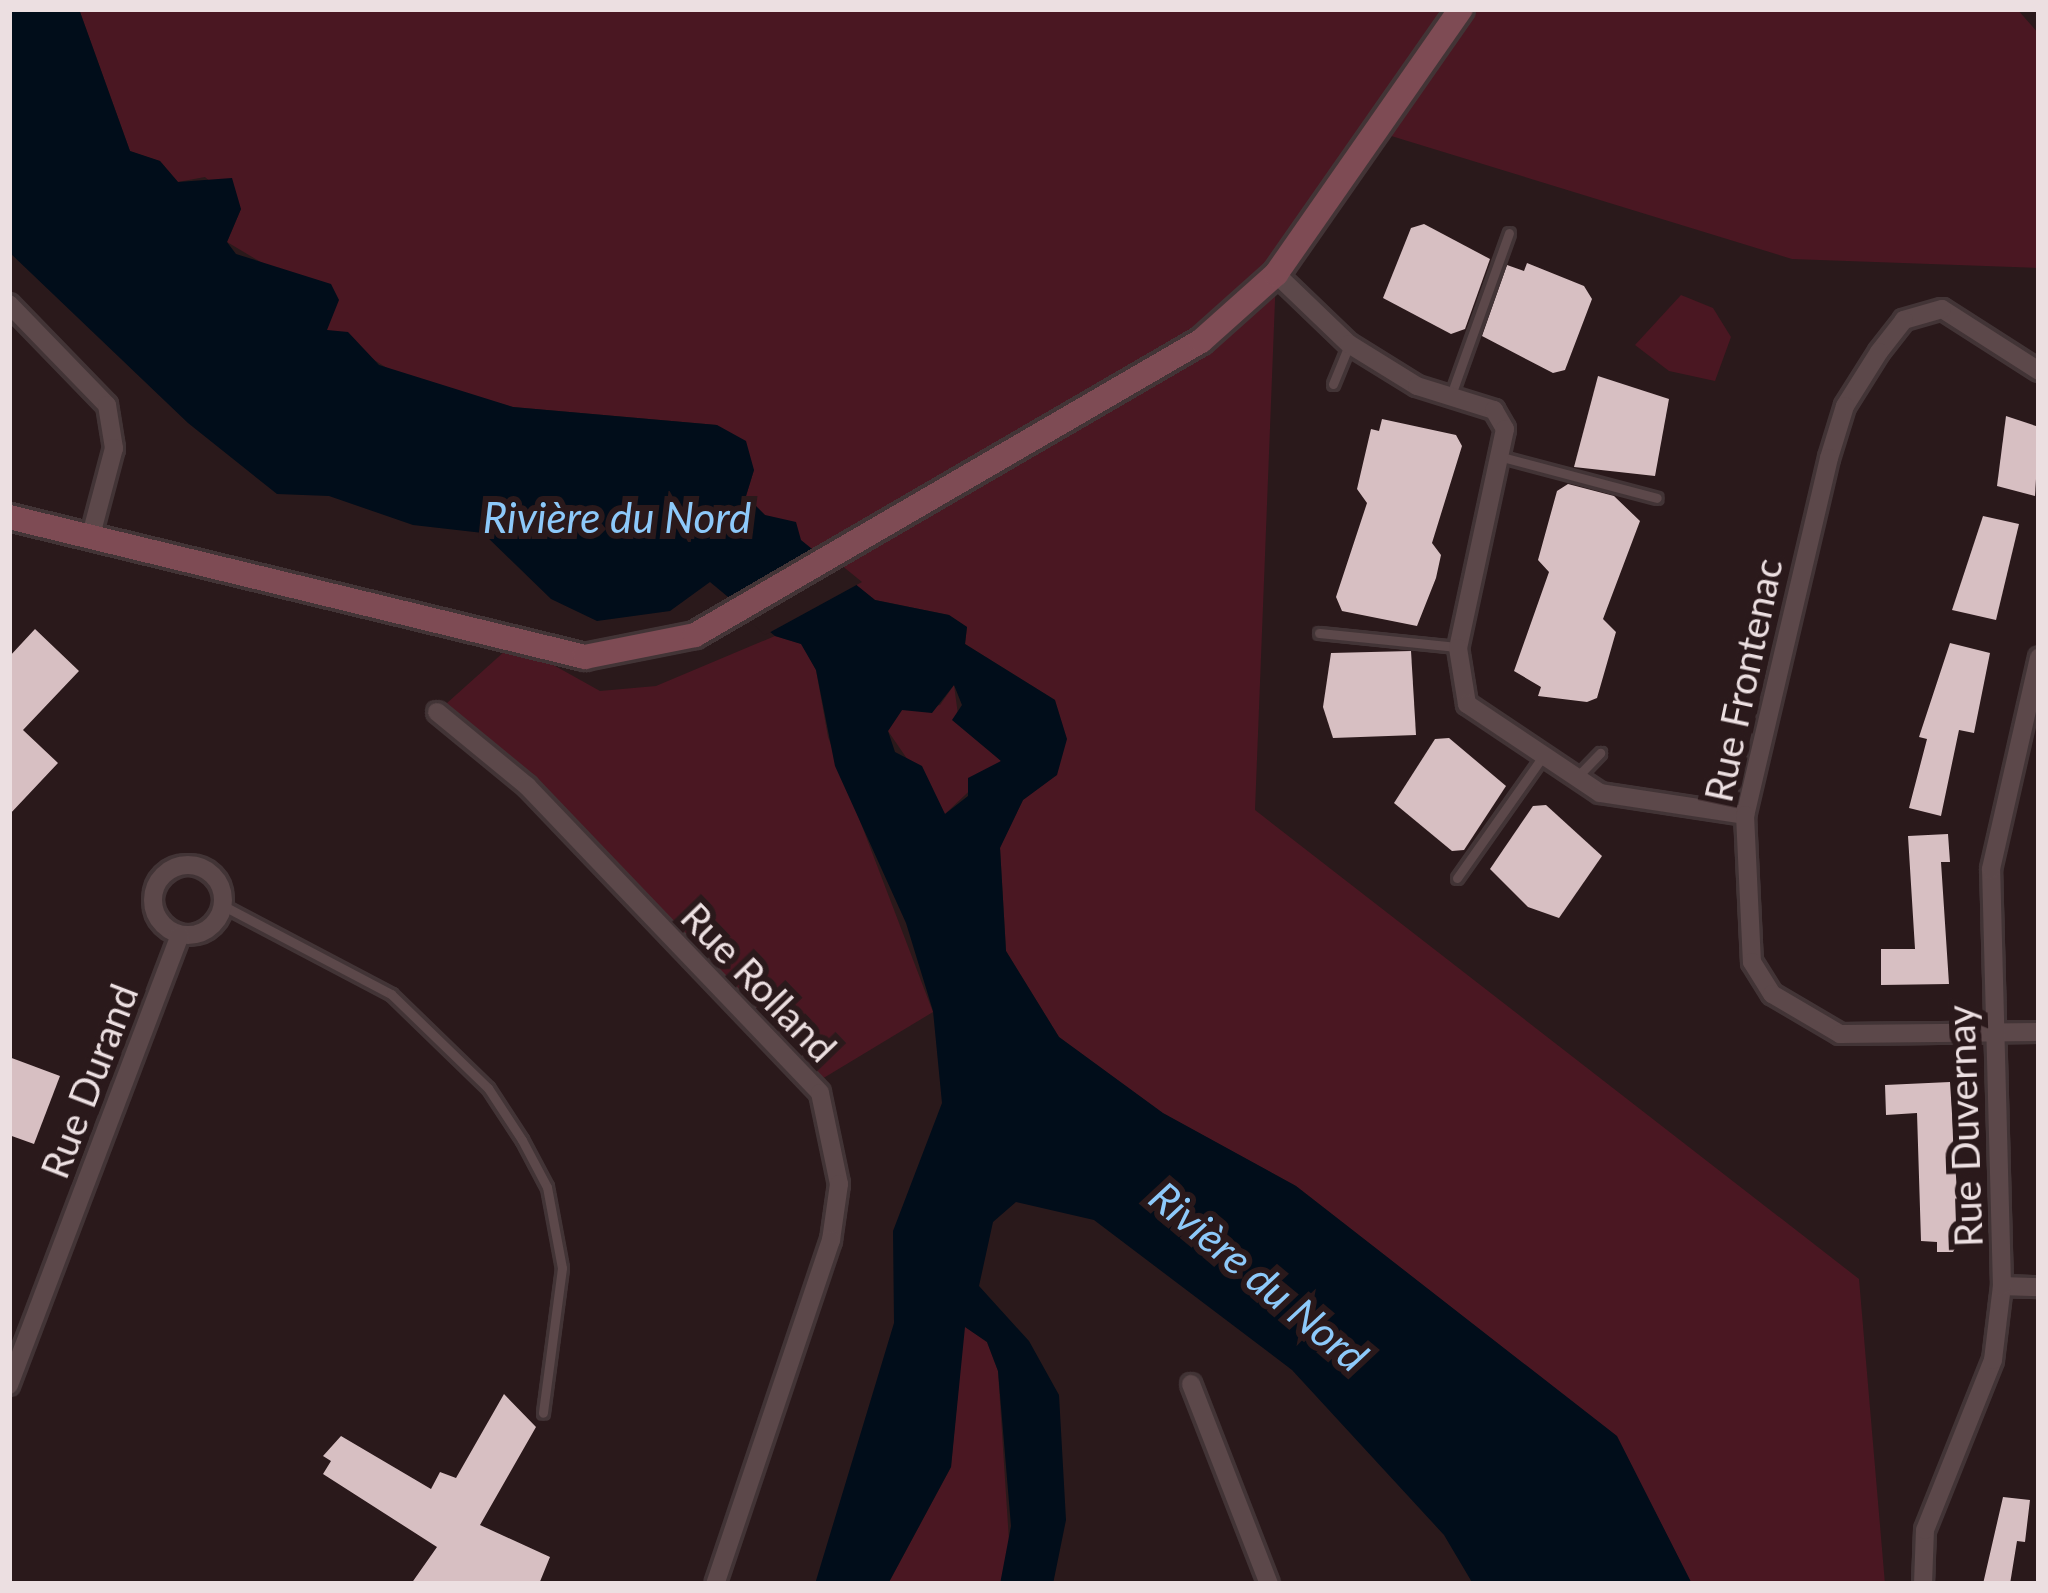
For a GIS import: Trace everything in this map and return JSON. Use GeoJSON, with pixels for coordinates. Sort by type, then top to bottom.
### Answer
{"type":"FeatureCollection","features":[{"type":"Feature","properties":{"kind":"street"},"geometry":{"type":"LineString","coordinates":[[9,518],[585,657],[639,653],[731,617],[1151,379],[1276,274],[1461,9]]}},
{"type":"Feature","properties":{"kind":"street"},"geometry":{"type":"LineString","coordinates":[[1276,274],[1349,344],[1451,395],[1494,410],[1505,430],[1458,647],[1467,704],[1576,778],[1629,803],[1745,814]]}},
{"type":"Feature","properties":{"kind":"street"},"geometry":{"type":"LineString","coordinates":[[9,304],[107,405],[114,448],[90,539]]}},
{"type":"Feature","properties":{"kind":"street","name":"Rue Frontenac"},"geometry":{"type":"LineString","coordinates":[[2039,371],[1942,309],[1904,320],[1879,352],[1845,406],[1829,458],[1745,814],[1752,962],[1772,994],[1840,1034],[2039,1032]]}},
{"type":"Feature","properties":{"kind":"street","name":"Rue Duvernay"},"geometry":{"type":"LineString","coordinates":[[1923,1584],[1924,1530],[1993,1360],[2002,1286],[1991,869],[2039,657]]}},
{"type":"Feature","properties":{"kind":"street","name":"Rue Rolland"},"geometry":{"type":"LineString","coordinates":[[437,712],[527,785],[820,1093],[839,1184],[831,1240],[715,1584]]}},
{"type":"Feature","properties":{"kind":"street"},"geometry":{"type":"LineString","coordinates":[[208,870],[224,906],[205,932],[180,934],[153,906],[166,872],[208,870]]}},
{"type":"Feature","properties":{"kind":"street","name":"Rue Durand"},"geometry":{"type":"LineString","coordinates":[[9,1385],[180,934]]}},
{"type":"Feature","properties":{"kind":"street"},"geometry":{"type":"LineString","coordinates":[[2002,1286],[2039,1287]]}},
{"type":"Feature","properties":{"kind":"street"},"geometry":{"type":"LineString","coordinates":[[1191,1384],[1270,1584]]}},
{"type":"Feature","properties":{"kind":"lane"},"geometry":{"type":"LineString","coordinates":[[1451,395],[1509,232]]}},
{"type":"Feature","properties":{"kind":"lane"},"geometry":{"type":"LineString","coordinates":[[1334,384],[1349,344]]}},
{"type":"Feature","properties":{"kind":"lane"},"geometry":{"type":"LineString","coordinates":[[1502,457],[1657,498]]}},
{"type":"Feature","properties":{"kind":"lane"},"geometry":{"type":"LineString","coordinates":[[1319,633],[1458,647]]}},
{"type":"Feature","properties":{"kind":"lane"},"geometry":{"type":"LineString","coordinates":[[1576,778],[1600,753]]}},
{"type":"Feature","properties":{"kind":"lane"},"geometry":{"type":"LineString","coordinates":[[1457,878],[1543,755]]}},
{"type":"Feature","properties":{"kind":"lane"},"geometry":{"type":"LineString","coordinates":[[224,906],[391,994],[488,1088],[522,1140],[547,1187],[562,1268],[544,1413]]}},
{"type":"Feature","properties":{"kind":"shaded area"},"geometry":{"type":"Polygon","coordinates":[[[79,9],[2017,9],[2039,34],[2039,268],[1792,259],[1388,135],[1276,275],[1255,810],[1859,1279],[1885,1584],[1692,1584],[1616,1436],[1296,1186],[1162,1113],[1059,1037],[1006,951],[1000,847],[1023,800],[1057,774],[1055,700],[965,644],[967,627],[949,615],[875,600],[765,515],[746,496],[754,470],[717,425],[513,407],[398,375],[327,330],[269,267],[227,242],[241,209],[205,177],[178,182],[160,161],[130,151],[79,9]]]}},
{"type":"Feature","properties":{"kind":"shaded area"},"geometry":{"type":"Polygon","coordinates":[[[1681,295],[1713,308],[1731,337],[1715,381],[1669,371],[1635,345],[1681,295]]]}},
{"type":"Feature","properties":{"kind":"shaded area"},"geometry":{"type":"Polygon","coordinates":[[[775,636],[802,644],[816,670],[828,737],[933,1012],[812,1085],[527,786],[437,712],[514,643],[600,691],[656,686],[775,636]]]}},
{"type":"Feature","properties":{"kind":"shaded area"},"geometry":{"type":"Polygon","coordinates":[[[954,685],[959,722],[1001,761],[945,814],[888,731],[902,710],[940,705],[954,685]]]}},
{"type":"Feature","properties":{"kind":"shaded area"},"geometry":{"type":"Polygon","coordinates":[[[964,1326],[987,1342],[998,1371],[1010,1556],[1000,1584],[888,1584],[951,1467],[964,1326]]]}},
{"type":"Feature","properties":{"kind":"water","name":"Rivière du Nord"},"geometry":{"type":"Polygon","coordinates":[[[9,9],[79,9],[130,151],[160,161],[178,182],[232,178],[241,209],[227,242],[236,254],[331,284],[339,300],[327,330],[348,332],[379,365],[513,407],[717,425],[746,441],[754,470],[746,496],[765,515],[796,522],[801,540],[875,600],[949,615],[967,627],[965,644],[1055,700],[1067,739],[1057,775],[1023,800],[1000,848],[1006,951],[1059,1037],[1163,1113],[1296,1186],[1617,1436],[1692,1584],[1473,1584],[1444,1535],[1292,1370],[1094,1220],[1016,1202],[993,1222],[979,1286],[1029,1341],[1059,1395],[1066,1520],[1053,1584],[1000,1584],[1011,1526],[998,1371],[987,1342],[965,1327],[951,1467],[888,1584],[815,1584],[894,1323],[893,1231],[942,1103],[933,1011],[906,923],[835,766],[816,670],[801,644],[775,636],[710,582],[670,611],[597,621],[551,599],[483,533],[413,525],[329,496],[277,494],[188,423],[9,252],[9,9]],[[954,685],[932,713],[902,710],[888,731],[895,752],[922,766],[945,814],[968,796],[968,778],[1001,761],[952,720],[962,705],[954,685]]]}},
{"type":"Feature","properties":{"kind":"pier"},"geometry":{"type":"Polygon","coordinates":[[[819,547],[862,582],[765,635],[725,599],[819,547]]]}},
{"type":"Feature","properties":{"kind":"building"},"geometry":{"type":"Polygon","coordinates":[[[1424,224],[1490,259],[1465,329],[1451,334],[1383,298],[1411,228],[1424,224]]]}},
{"type":"Feature","properties":{"kind":"building"},"geometry":{"type":"Polygon","coordinates":[[[1527,263],[1584,286],[1592,299],[1565,370],[1553,373],[1482,336],[1507,265],[1524,271],[1527,263]]]}},
{"type":"Feature","properties":{"kind":"building"},"geometry":{"type":"Polygon","coordinates":[[[1598,376],[1669,399],[1655,476],[1574,467],[1598,376]]]}},
{"type":"Feature","properties":{"kind":"building"},"geometry":{"type":"Polygon","coordinates":[[[2006,416],[2039,427],[2035,496],[1997,486],[2006,416]]]}},
{"type":"Feature","properties":{"kind":"building"},"geometry":{"type":"Polygon","coordinates":[[[1382,419],[1456,435],[1462,446],[1432,543],[1441,555],[1436,578],[1417,626],[1342,611],[1336,597],[1367,503],[1357,489],[1371,429],[1379,431],[1382,419]]]}},
{"type":"Feature","properties":{"kind":"building"},"geometry":{"type":"Polygon","coordinates":[[[1568,484],[1614,496],[1640,521],[1603,619],[1616,632],[1597,698],[1587,702],[1538,696],[1541,687],[1514,671],[1549,572],[1538,560],[1557,491],[1568,484]]]}},
{"type":"Feature","properties":{"kind":"building"},"geometry":{"type":"Polygon","coordinates":[[[1983,516],[2019,524],[1996,620],[1952,610],[1983,516]]]}},
{"type":"Feature","properties":{"kind":"building"},"geometry":{"type":"Polygon","coordinates":[[[35,629],[79,671],[23,730],[58,763],[9,815],[9,657],[35,629]]]}},
{"type":"Feature","properties":{"kind":"building"},"geometry":{"type":"Polygon","coordinates":[[[1950,643],[1990,653],[1974,733],[1959,730],[1941,816],[1909,808],[1927,739],[1919,737],[1950,643]]]}},
{"type":"Feature","properties":{"kind":"building"},"geometry":{"type":"Polygon","coordinates":[[[1411,651],[1416,735],[1333,738],[1323,707],[1331,653],[1411,651]]]}},
{"type":"Feature","properties":{"kind":"building"},"geometry":{"type":"Polygon","coordinates":[[[1449,738],[1506,786],[1464,850],[1452,851],[1394,803],[1435,739],[1449,738]]]}},
{"type":"Feature","properties":{"kind":"building"},"geometry":{"type":"Polygon","coordinates":[[[1546,805],[1602,856],[1559,918],[1528,907],[1490,869],[1533,806],[1546,805]]]}},
{"type":"Feature","properties":{"kind":"building"},"geometry":{"type":"Polygon","coordinates":[[[1948,834],[1950,862],[1941,862],[1949,984],[1881,985],[1881,949],[1915,949],[1908,836],[1948,834]]]}},
{"type":"Feature","properties":{"kind":"building"},"geometry":{"type":"Polygon","coordinates":[[[9,1057],[60,1076],[34,1144],[9,1135],[9,1057]]]}},
{"type":"Feature","properties":{"kind":"building"},"geometry":{"type":"Polygon","coordinates":[[[1950,1082],[1960,1240],[1953,1252],[1937,1252],[1937,1242],[1921,1241],[1917,1113],[1886,1115],[1885,1085],[1950,1082]]]}},
{"type":"Feature","properties":{"kind":"building"},"geometry":{"type":"Polygon","coordinates":[[[504,1394],[536,1427],[480,1525],[550,1557],[539,1584],[411,1584],[437,1547],[323,1474],[331,1461],[323,1456],[341,1436],[431,1489],[440,1472],[456,1478],[504,1394]]]}},
{"type":"Feature","properties":{"kind":"building"},"geometry":{"type":"Polygon","coordinates":[[[2003,1497],[2030,1500],[2025,1542],[2017,1541],[2010,1584],[1983,1584],[2003,1497]]]}}]}
